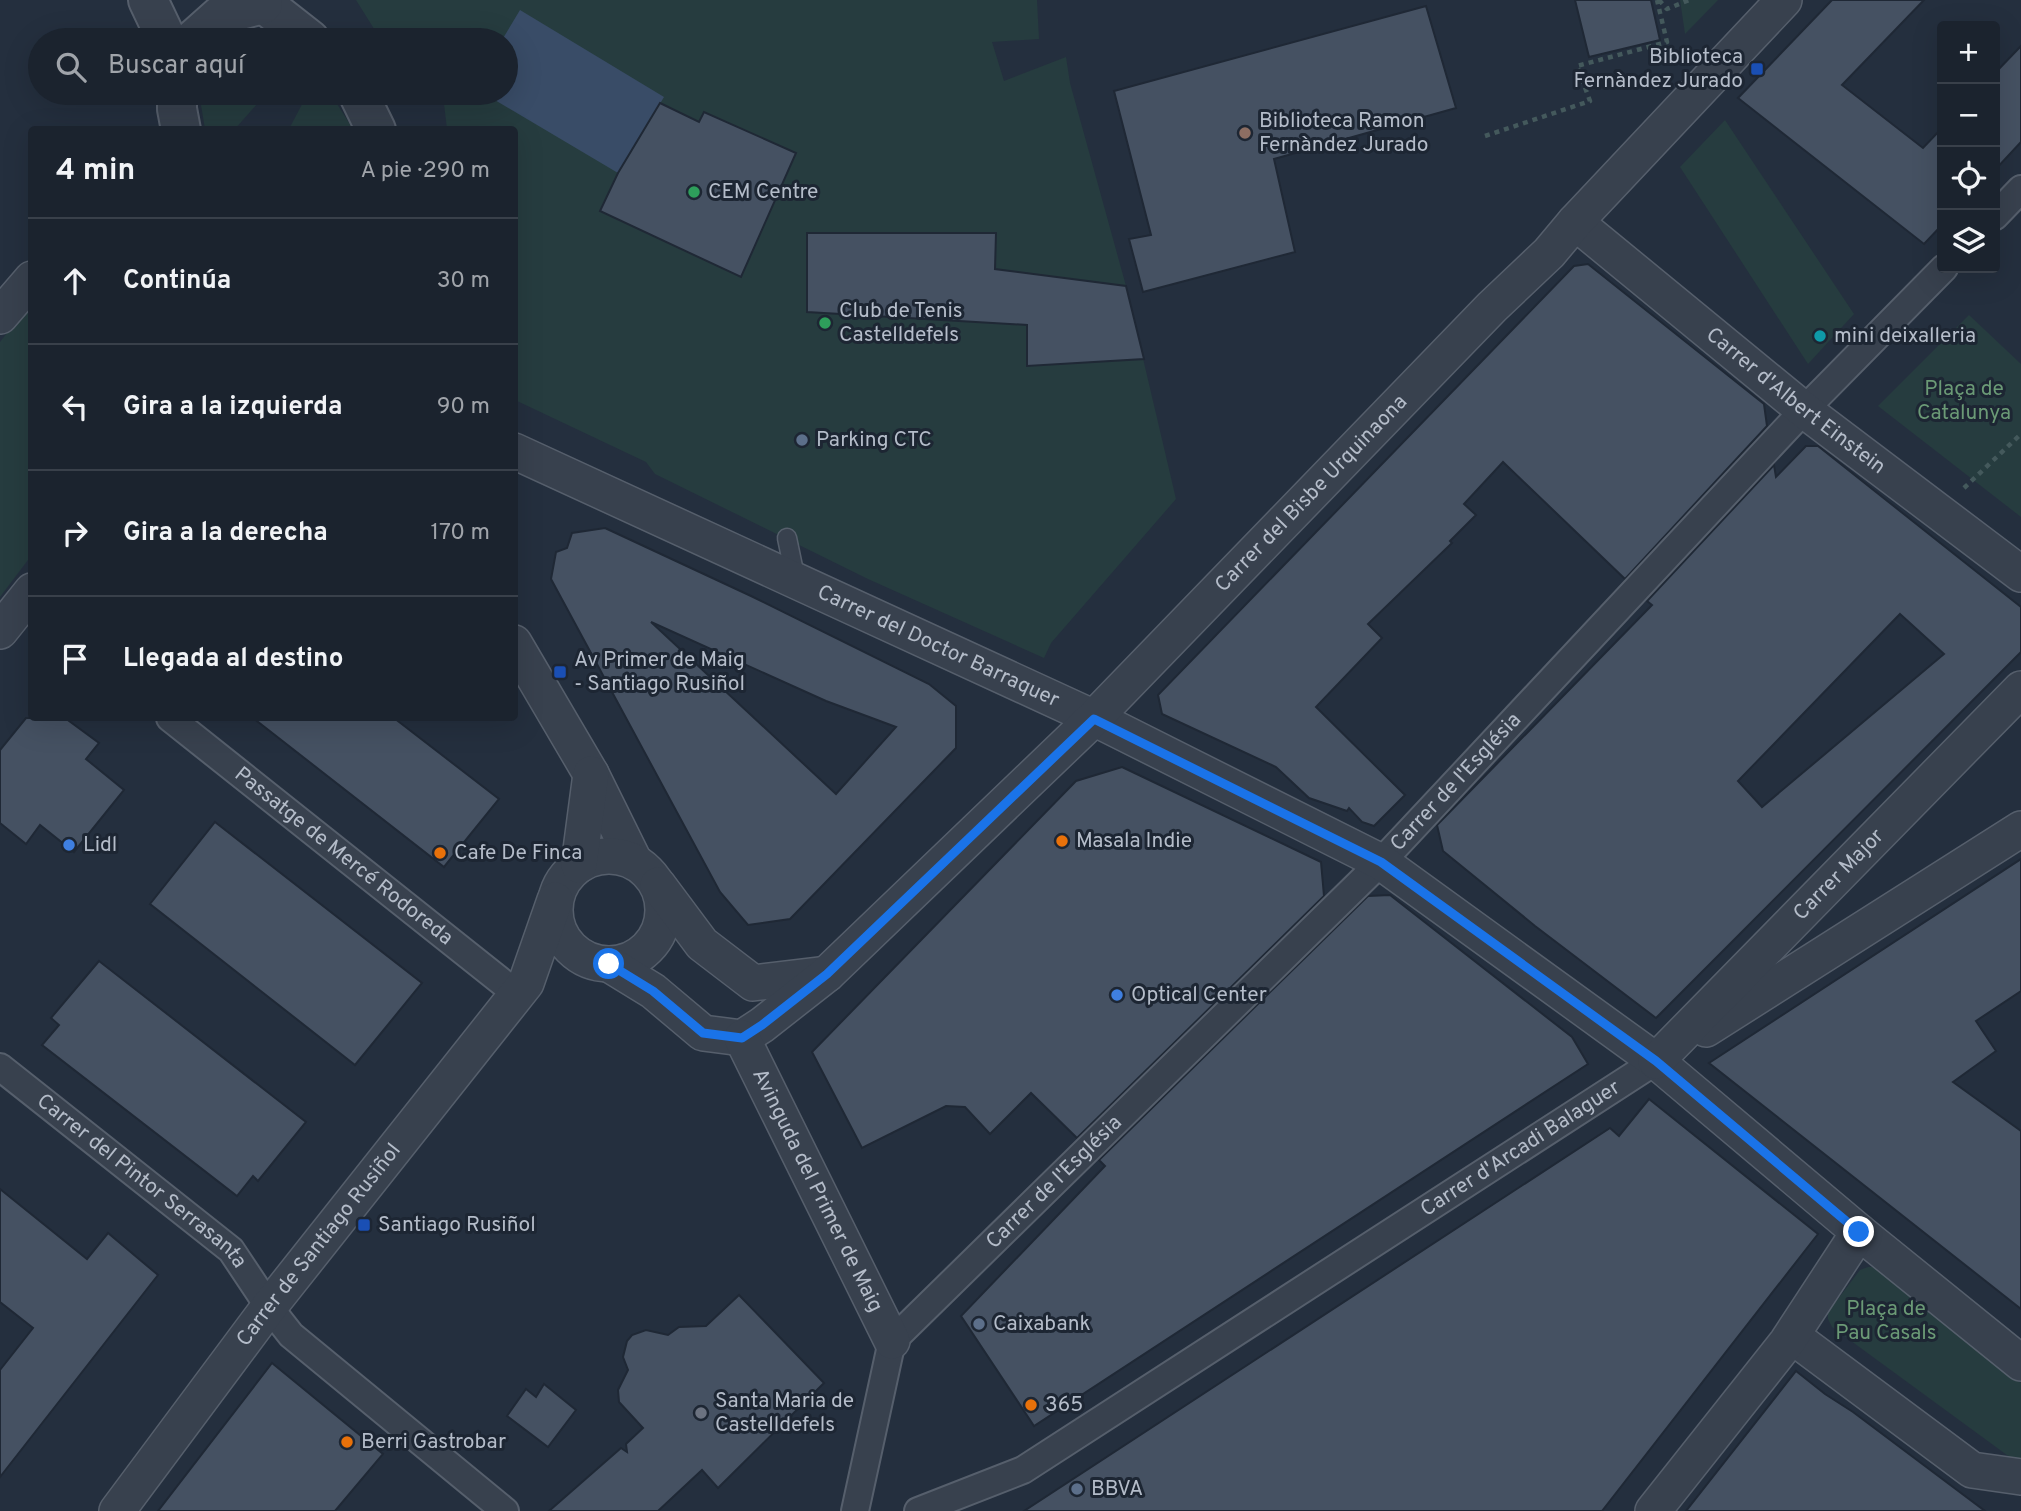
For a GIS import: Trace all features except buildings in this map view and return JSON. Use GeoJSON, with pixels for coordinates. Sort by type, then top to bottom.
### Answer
{"type":"FeatureCollection","features":[{"type":"Feature","properties":{"kind":"street"},"geometry":{"type":"LineString","coordinates":[[148,0],[161,28]]}},
{"type":"Feature","properties":{"kind":"street","name":"Carrer del Bisbe Urquinaona"},"geometry":{"type":"LineString","coordinates":[[742,1038],[827,974],[1094,719],[1483,317],[1549,253],[1784,0]]}},
{"type":"Feature","properties":{"kind":"street"},"geometry":{"type":"LineString","coordinates":[[206,28],[221,15],[261,2],[295,28]]}},
{"type":"Feature","properties":{"kind":"street"},"geometry":{"type":"LineString","coordinates":[[364,105],[374,126]]}},
{"type":"Feature","properties":{"kind":"street"},"geometry":{"type":"LineString","coordinates":[[2000,211],[2021,189]]}},
{"type":"Feature","properties":{"kind":"street","name":"Carrer d'Albert Einstein"},"geometry":{"type":"LineString","coordinates":[[1575,222],[1804,410],[2021,574]]}},
{"type":"Feature","properties":{"kind":"street","name":"Carrer de l'Església"},"geometry":{"type":"LineString","coordinates":[[892,1341],[1381,862],[1804,410],[1939,273]]}},
{"type":"Feature","properties":{"kind":"street"},"geometry":{"type":"LineString","coordinates":[[0,316],[28,284]]}},
{"type":"Feature","properties":{"kind":"street","name":"Carrer del Doctor Barraquer"},"geometry":{"type":"LineString","coordinates":[[518,453],[1094,719],[1381,862],[1656,1061],[1859,1232]]}},
{"type":"Feature","properties":{"kind":"street"},"geometry":{"type":"LineString","coordinates":[[0,631],[28,600]]}},
{"type":"Feature","properties":{"kind":"street"},"geometry":{"type":"LineString","coordinates":[[518,650],[644,870],[662,895],[664,911],[661,927],[653,943],[626,962],[597,964],[576,953],[565,943],[554,915],[560,886],[568,874],[592,858],[620,856],[644,870],[702,944],[753,983],[827,974]]}},
{"type":"Feature","properties":{"kind":"street","name":"Carrer Major"},"geometry":{"type":"LineString","coordinates":[[1656,1061],[2021,689]]}},
{"type":"Feature","properties":{"kind":"street","name":"Passatge de Mercé Rodoreda"},"geometry":{"type":"LineString","coordinates":[[174,721],[522,989]]}},
{"type":"Feature","properties":{"kind":"street"},"geometry":{"type":"LineString","coordinates":[[579,865],[591,774]]}},
{"type":"Feature","properties":{"kind":"street","name":"Carrer d'Arcadi Balaguer"},"geometry":{"type":"LineString","coordinates":[[918,1511],[1023,1470],[2021,829]]}},
{"type":"Feature","properties":{"kind":"street","name":"Carrer de Santiago Rusiñol"},"geometry":{"type":"LineString","coordinates":[[522,989],[555,900]]}},
{"type":"Feature","properties":{"kind":"street","name":"Carrer de Santiago Rusiñol"},"geometry":{"type":"LineString","coordinates":[[117,1511],[269,1307],[522,989],[576,953]]}},
{"type":"Feature","properties":{"kind":"street"},"geometry":{"type":"LineString","coordinates":[[609,964],[653,991],[703,1033],[742,1038]]}},
{"type":"Feature","properties":{"kind":"street","name":"Avinguda del Primer de Maig"},"geometry":{"type":"LineString","coordinates":[[742,1038],[892,1341]]}},
{"type":"Feature","properties":{"kind":"street","name":"Carrer del Pintor Serrasanta"},"geometry":{"type":"LineString","coordinates":[[0,1067],[231,1250],[291,1335],[505,1511]]}},
{"type":"Feature","properties":{"kind":"street"},"geometry":{"type":"LineString","coordinates":[[1653,1511],[1792,1336],[1859,1232],[2021,1363]]}},
{"type":"Feature","properties":{"kind":"street"},"geometry":{"type":"LineString","coordinates":[[1792,1336],[1972,1470],[2021,1477]]}},
{"type":"Feature","properties":{"kind":"street"},"geometry":{"type":"LineString","coordinates":[[855,1511],[892,1341]]}},
{"type":"Feature","properties":{"kind":"lane"},"geometry":{"type":"LineString","coordinates":[[787,538],[796,581]]}},
{"type":"Feature","properties":{"kind":"path"},"geometry":{"type":"LineString","coordinates":[[1658,0],[1667,9],[1689,0]]}},
{"type":"Feature","properties":{"kind":"path"},"geometry":{"type":"LineString","coordinates":[[1485,136],[1590,101],[1577,66],[1667,42],[1658,0]]}},
{"type":"Feature","properties":{"kind":"path"},"geometry":{"type":"LineString","coordinates":[[1961,491],[2021,434]]}},
{"type":"Feature","properties":{"kind":"green space","name":"Club de Tenis Castelldefels"},"geometry":{"type":"Polygon","coordinates":[[[356,0],[1037,0],[1039,39],[992,42],[1004,81],[1066,57],[1070,83],[1126,286],[1176,499],[1051,643],[1044,658],[868,579],[655,474],[646,462],[518,401],[518,126],[447,126],[444,105],[518,105],[518,28],[374,28],[356,0]]]}},
{"type":"Feature","properties":{"kind":"green space"},"geometry":{"type":"Polygon","coordinates":[[[1680,0],[1718,0],[1685,34],[1680,0]]]}},
{"type":"Feature","properties":{"kind":"green space"},"geometry":{"type":"Polygon","coordinates":[[[201,105],[256,105],[238,126],[204,126],[201,105]]]}},
{"type":"Feature","properties":{"kind":"green space"},"geometry":{"type":"Polygon","coordinates":[[[302,105],[338,105],[351,126],[291,126],[302,105]]]}},
{"type":"Feature","properties":{"kind":"green space"},"geometry":{"type":"Polygon","coordinates":[[[1725,120],[1854,314],[1808,364],[1680,167],[1725,120]]]}},
{"type":"Feature","properties":{"kind":"green space"},"geometry":{"type":"Polygon","coordinates":[[[28,306],[28,560],[0,597],[0,342],[28,306]]]}},
{"type":"Feature","properties":{"kind":"green space","name":"Plaça de Catalunya"},"geometry":{"type":"Polygon","coordinates":[[[1969,315],[2021,364],[2021,517],[1878,406],[1969,315]]]}},
{"type":"Feature","properties":{"kind":"green space","name":"Plaça de Pau Casals"},"geometry":{"type":"Polygon","coordinates":[[[1878,1267],[2021,1383],[2021,1458],[2011,1458],[1832,1327],[1828,1312],[1860,1270],[1878,1267]]]}},
{"type":"Feature","properties":{"kind":"water"},"geometry":{"type":"Polygon","coordinates":[[[520,10],[664,97],[618,173],[503,105],[518,105],[518,28],[509,28],[520,10]]]}},
{"type":"Feature","properties":{"kind":"place","name":"Biblioteca Fernàndez Jurado"},"geometry":{"type":"Point","coordinates":[1757,69]}},
{"type":"Feature","properties":{"kind":"place","name":"Biblioteca Ramon Fernàndez Jurado"},"geometry":{"type":"Point","coordinates":[1245,133]}},
{"type":"Feature","properties":{"kind":"place","name":"CEM Centre"},"geometry":{"type":"Point","coordinates":[694,192]}},
{"type":"Feature","properties":{"kind":"place","name":"Club de Tenis Castelldefels"},"geometry":{"type":"Point","coordinates":[825,323]}},
{"type":"Feature","properties":{"kind":"place","name":"mini deixalleria"},"geometry":{"type":"Point","coordinates":[1820,336]}},
{"type":"Feature","properties":{"kind":"place","name":"Parking CTC"},"geometry":{"type":"Point","coordinates":[802,440]}},
{"type":"Feature","properties":{"kind":"place","name":"Av Primer de Maig - Santiago Rusiñol"},"geometry":{"type":"Point","coordinates":[560,672]}},
{"type":"Feature","properties":{"kind":"place","name":"Masala Indie"},"geometry":{"type":"Point","coordinates":[1062,841]}},
{"type":"Feature","properties":{"kind":"place","name":"Lidl"},"geometry":{"type":"Point","coordinates":[69,845]}},
{"type":"Feature","properties":{"kind":"place","name":"Cafe De Finca"},"geometry":{"type":"Point","coordinates":[440,853]}},
{"type":"Feature","properties":{"kind":"place","name":"Optical Center"},"geometry":{"type":"Point","coordinates":[1117,995]}},
{"type":"Feature","properties":{"kind":"place","name":"Santiago Rusiñol"},"geometry":{"type":"Point","coordinates":[364,1225]}},
{"type":"Feature","properties":{"kind":"place","name":"Caixabank"},"geometry":{"type":"Point","coordinates":[979,1324]}},
{"type":"Feature","properties":{"kind":"place","name":"365"},"geometry":{"type":"Point","coordinates":[1031,1405]}},
{"type":"Feature","properties":{"kind":"place","name":"Santa Maria de Castelldefels"},"geometry":{"type":"Point","coordinates":[701,1413]}},
{"type":"Feature","properties":{"kind":"place","name":"Berri Gastrobar"},"geometry":{"type":"Point","coordinates":[347,1442]}},
{"type":"Feature","properties":{"kind":"place","name":"BBVA"},"geometry":{"type":"Point","coordinates":[1077,1489]}},
{"type":"Feature","properties":{"kind":"route"},"geometry":{"type":"LineString","coordinates":[[609,964],[653,991],[703,1033],[742,1038],[827,974],[1094,719],[1381,862],[1656,1061],[1859,1232]]}}]}
